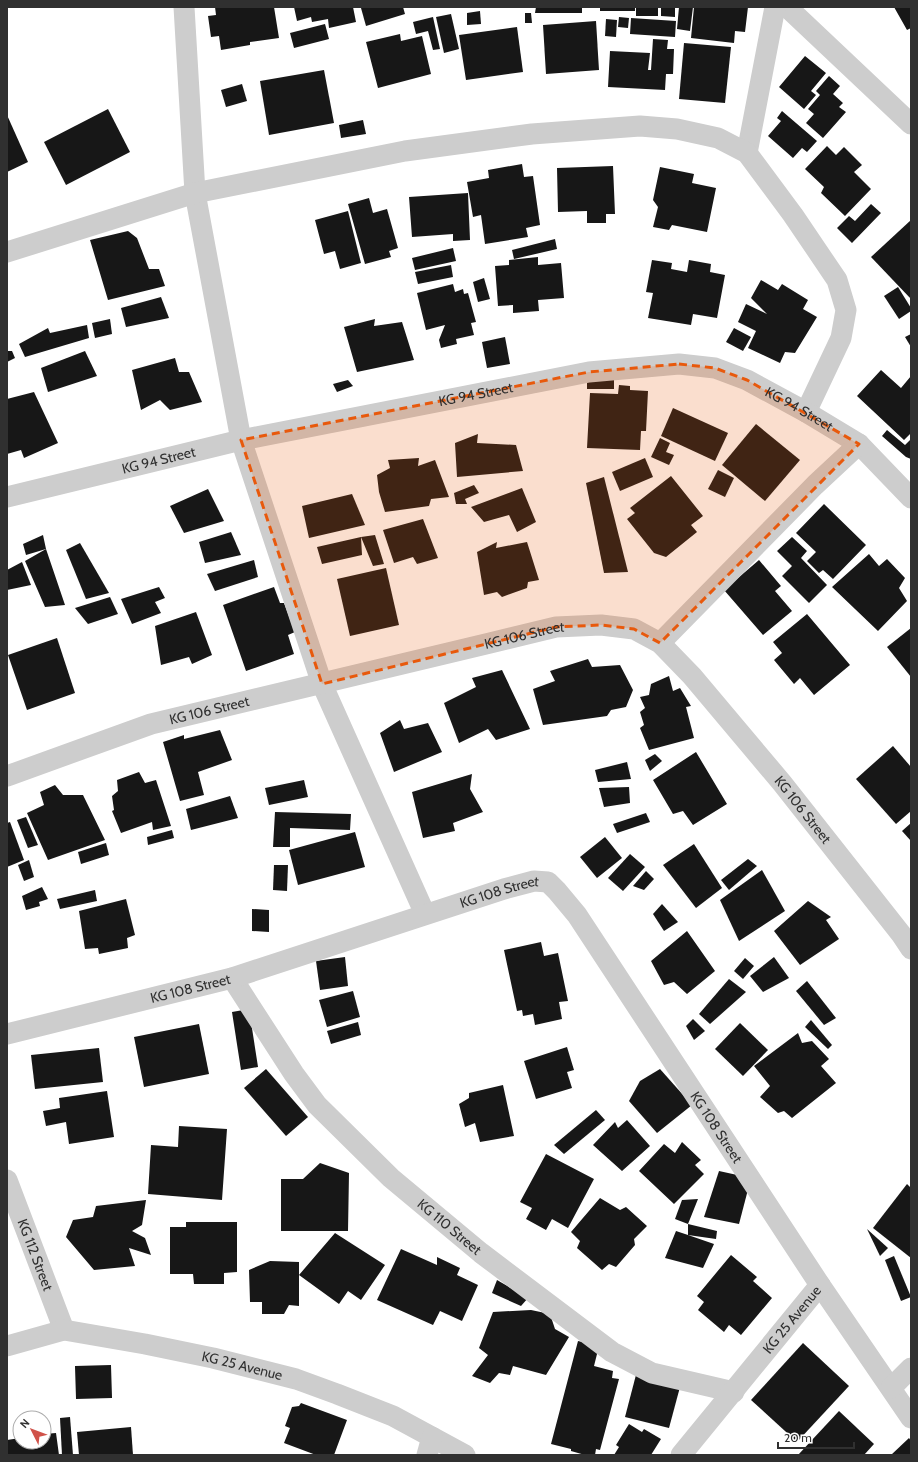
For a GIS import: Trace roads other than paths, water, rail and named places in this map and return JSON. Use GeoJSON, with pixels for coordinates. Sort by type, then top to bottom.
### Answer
{"type":"FeatureCollection","features":[{"type":"Feature","properties":{"kind":"street"},"geometry":{"type":"LineString","coordinates":[[184,7],[195,193],[241,440],[322,684],[424,914]]}},
{"type":"Feature","properties":{"kind":"street"},"geometry":{"type":"LineString","coordinates":[[747,153],[775,7]]}},
{"type":"Feature","properties":{"kind":"street"},"geometry":{"type":"LineString","coordinates":[[787,7],[911,124]]}},
{"type":"Feature","properties":{"kind":"street"},"geometry":{"type":"LineString","coordinates":[[7,252],[195,193],[405,151],[532,134],[640,126],[677,129],[718,138],[747,153],[837,280],[846,310],[841,338],[806,412]]}},
{"type":"Feature","properties":{"kind":"street","name":"KG 94 Street"},"geometry":{"type":"LineString","coordinates":[[7,497],[241,440],[589,372],[679,364],[715,368],[747,380],[806,412],[859,444],[911,498]]}},
{"type":"Feature","properties":{"kind":"street"},"geometry":{"type":"LineString","coordinates":[[660,642],[815,485],[859,444]]}},
{"type":"Feature","properties":{"kind":"street","name":"KG 106 Street"},"geometry":{"type":"LineString","coordinates":[[7,776],[150,724],[556,628],[601,625],[634,629],[660,642],[692,676],[782,783],[901,934],[911,949]]}},
{"type":"Feature","properties":{"kind":"street","name":"KG 108 Street"},"geometry":{"type":"LineString","coordinates":[[7,1034],[232,978],[504,889],[534,881],[548,882],[577,915],[820,1285]]}},
{"type":"Feature","properties":{"kind":"street","name":"KG 110 Street"},"geometry":{"type":"LineString","coordinates":[[232,978],[294,1074],[317,1105],[391,1178],[481,1253],[612,1352],[652,1373],[734,1392]]}},
{"type":"Feature","properties":{"kind":"street","name":"KG 112 Street"},"geometry":{"type":"LineString","coordinates":[[7,1180],[64,1330]]}},
{"type":"Feature","properties":{"kind":"street","name":"KG 25 Avenue"},"geometry":{"type":"LineString","coordinates":[[681,1455],[820,1285],[911,1418]]}},
{"type":"Feature","properties":{"kind":"street","name":"KG 25 Avenue"},"geometry":{"type":"LineString","coordinates":[[7,1346],[64,1330],[146,1344],[213,1358],[296,1379],[393,1416],[430,1446],[465,1455]]}},
{"type":"Feature","properties":{"kind":"street"},"geometry":{"type":"LineString","coordinates":[[891,1388],[911,1368]]}}]}
